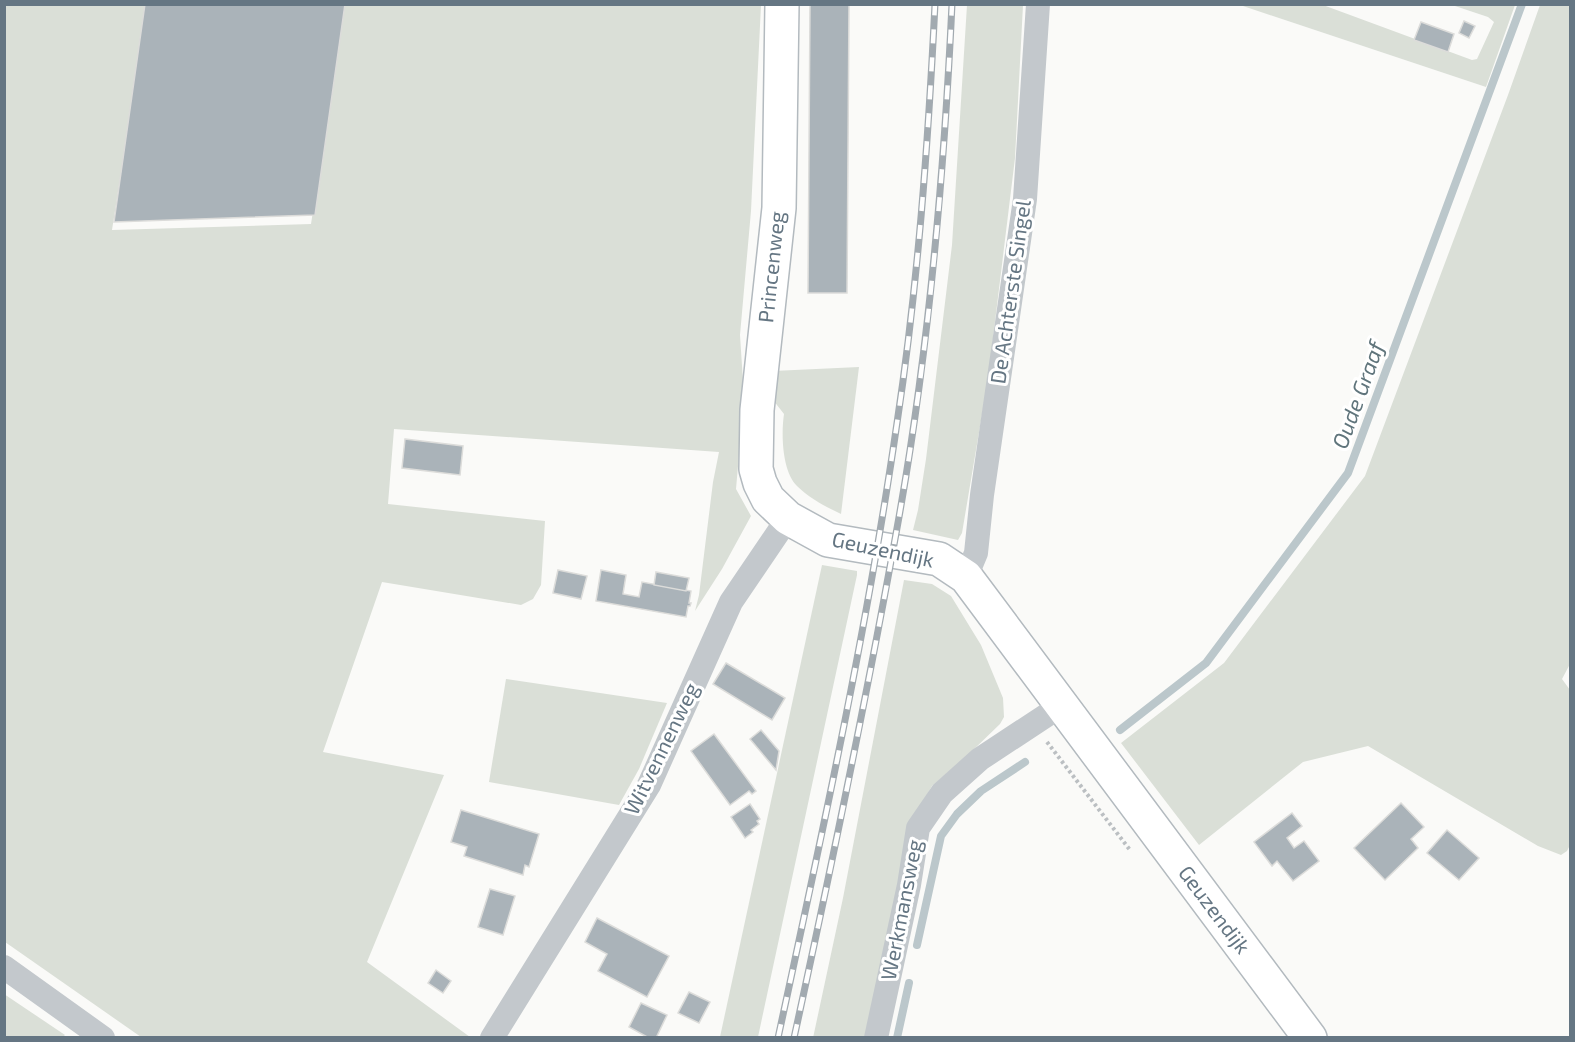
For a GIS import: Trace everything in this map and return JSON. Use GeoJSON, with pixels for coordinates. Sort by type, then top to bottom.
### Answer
{"type":"FeatureCollection","features":[{"type":"Feature","properties":{"kind":"main road","name":"Princenweg"},"geometry":{"type":"LineString","coordinates":[[782,4],[779,208],[757,410],[756,469],[768,499],[788,518]]}},
{"type":"Feature","properties":{"kind":"main road","name":"Geuzendijk"},"geometry":{"type":"LineString","coordinates":[[788,518],[828,540],[939,559],[966,576],[1310,1038]]}},
{"type":"Feature","properties":{"kind":"street","name":"De Achterste Singel"},"geometry":{"type":"LineString","coordinates":[[966,576],[976,553],[1025,199],[1038,4]]}},
{"type":"Feature","properties":{"kind":"street","name":"Witvennenweg"},"geometry":{"type":"LineString","coordinates":[[492,1038],[649,785],[731,602],[788,518]]}},
{"type":"Feature","properties":{"kind":"street","name":"Werkmansweg"},"geometry":{"type":"LineString","coordinates":[[876,1038],[909,885],[918,828],[942,793],[980,759],[1062,705]]}},
{"type":"Feature","properties":{"kind":"street"},"geometry":{"type":"LineString","coordinates":[[4,967],[104,1038]]}},
{"type":"Feature","properties":{"kind":"path"},"geometry":{"type":"LineString","coordinates":[[1033,724],[1135,857]]}},
{"type":"Feature","properties":{"kind":"shaded area"},"geometry":{"type":"Polygon","coordinates":[[[5,5],[147,5],[112,230],[311,224],[345,5],[761,5],[751,211],[740,335],[744,397],[736,489],[751,516],[722,569],[695,611],[719,452],[394,429],[388,504],[545,521],[541,585],[533,599],[521,605],[382,582],[323,752],[444,775],[367,962],[470,1037],[141,1037],[5,942],[5,5]]]}},
{"type":"Feature","properties":{"kind":"shaded area"},"geometry":{"type":"Polygon","coordinates":[[[967,5],[1023,5],[1015,158],[988,379],[962,533],[958,540],[913,530],[926,459],[952,245],[967,5]]]}},
{"type":"Feature","properties":{"kind":"shaded area"},"geometry":{"type":"Polygon","coordinates":[[[1240,5],[1323,5],[1472,60],[1477,59],[1494,22],[1488,17],[1452,5],[1515,5],[1486,87],[1240,5]]]}},
{"type":"Feature","properties":{"kind":"shaded area"},"geometry":{"type":"Polygon","coordinates":[[[1540,5],[1570,5],[1570,664],[1562,679],[1570,690],[1570,845],[1561,855],[1538,846],[1368,746],[1303,762],[1199,845],[1121,743],[1224,663],[1365,476],[1540,5]]]}},
{"type":"Feature","properties":{"kind":"shaded area"},"geometry":{"type":"Polygon","coordinates":[[[859,367],[841,514],[812,498],[797,486],[788,471],[784,452],[784,414],[770,396],[773,371],[859,367]]]}},
{"type":"Feature","properties":{"kind":"shaded area"},"geometry":{"type":"Polygon","coordinates":[[[822,565],[857,571],[857,575],[758,1037],[720,1037],[822,565]]]}},
{"type":"Feature","properties":{"kind":"shaded area"},"geometry":{"type":"Polygon","coordinates":[[[904,580],[932,584],[951,596],[981,645],[1003,698],[1004,717],[1000,724],[970,753],[932,786],[912,821],[865,1037],[813,1038],[843,898],[904,580]]]}},
{"type":"Feature","properties":{"kind":"shaded area"},"geometry":{"type":"Polygon","coordinates":[[[506,679],[667,703],[639,769],[619,805],[489,782],[506,679]]]}},
{"type":"Feature","properties":{"kind":"shaded area"},"geometry":{"type":"Polygon","coordinates":[[[4,994],[65,1035],[63,1037],[5,1037],[4,994]]]}},
{"type":"Feature","properties":{"kind":"building"},"geometry":{"type":"Polygon","coordinates":[[[145,4],[345,4],[315,215],[114,222],[145,4]]]}},
{"type":"Feature","properties":{"kind":"building"},"geometry":{"type":"Polygon","coordinates":[[[810,4],[849,4],[847,293],[808,293],[810,4]]]}},
{"type":"Feature","properties":{"kind":"building"},"geometry":{"type":"Polygon","coordinates":[[[1464,21],[1475,26],[1469,38],[1459,33],[1464,21]]]}},
{"type":"Feature","properties":{"kind":"building"},"geometry":{"type":"Polygon","coordinates":[[[1421,22],[1454,34],[1448,52],[1414,40],[1421,22]]]}},
{"type":"Feature","properties":{"kind":"building"},"geometry":{"type":"Polygon","coordinates":[[[405,439],[463,446],[460,475],[402,468],[405,439]]]}},
{"type":"Feature","properties":{"kind":"building"},"geometry":{"type":"Polygon","coordinates":[[[558,570],[587,576],[581,599],[553,593],[558,570]]]}},
{"type":"Feature","properties":{"kind":"building"},"geometry":{"type":"Polygon","coordinates":[[[601,570],[626,575],[623,594],[639,597],[642,582],[691,591],[689,603],[691,603],[688,606],[686,617],[596,601],[601,570]]]}},
{"type":"Feature","properties":{"kind":"building"},"geometry":{"type":"Polygon","coordinates":[[[656,572],[689,578],[686,591],[654,585],[656,572]]]}},
{"type":"Feature","properties":{"kind":"building"},"geometry":{"type":"Polygon","coordinates":[[[726,663],[785,698],[772,720],[713,684],[726,663]]]}},
{"type":"Feature","properties":{"kind":"building"},"geometry":{"type":"Polygon","coordinates":[[[761,730],[779,751],[776,770],[750,739],[761,730]]]}},
{"type":"Feature","properties":{"kind":"building"},"geometry":{"type":"Polygon","coordinates":[[[714,734],[756,791],[752,794],[749,791],[730,805],[691,751],[714,734]]]}},
{"type":"Feature","properties":{"kind":"building"},"geometry":{"type":"Polygon","coordinates":[[[1401,803],[1424,827],[1411,839],[1418,848],[1385,880],[1354,848],[1401,803]]]}},
{"type":"Feature","properties":{"kind":"building"},"geometry":{"type":"Polygon","coordinates":[[[750,804],[760,819],[757,821],[759,824],[751,830],[753,832],[745,838],[731,817],[750,804]]]}},
{"type":"Feature","properties":{"kind":"building"},"geometry":{"type":"Polygon","coordinates":[[[461,810],[539,834],[529,867],[525,865],[523,875],[464,856],[467,847],[451,842],[461,810]]]}},
{"type":"Feature","properties":{"kind":"building"},"geometry":{"type":"Polygon","coordinates":[[[1292,813],[1302,826],[1287,838],[1294,848],[1304,841],[1319,861],[1293,881],[1277,861],[1272,866],[1254,842],[1292,813]]]}},
{"type":"Feature","properties":{"kind":"building"},"geometry":{"type":"Polygon","coordinates":[[[1447,830],[1479,858],[1459,880],[1427,853],[1447,830]]]}},
{"type":"Feature","properties":{"kind":"building"},"geometry":{"type":"Polygon","coordinates":[[[490,889],[515,896],[503,935],[478,927],[490,889]]]}},
{"type":"Feature","properties":{"kind":"building"},"geometry":{"type":"Polygon","coordinates":[[[597,918],[669,956],[647,997],[598,971],[607,954],[585,942],[597,918]]]}},
{"type":"Feature","properties":{"kind":"building"},"geometry":{"type":"Polygon","coordinates":[[[436,970],[451,981],[443,993],[428,983],[436,970]]]}},
{"type":"Feature","properties":{"kind":"building"},"geometry":{"type":"Polygon","coordinates":[[[689,992],[710,1002],[699,1023],[678,1013],[689,992]]]}},
{"type":"Feature","properties":{"kind":"building"},"geometry":{"type":"Polygon","coordinates":[[[641,1003],[667,1015],[656,1038],[649,1038],[629,1027],[641,1003]]]}},
{"type":"Feature","properties":{"kind":"waterway","name":"Oude Graaf"},"geometry":{"type":"LineString","coordinates":[[1120,730],[1206,663],[1348,473],[1522,4]]}},
{"type":"Feature","properties":{"kind":"waterway","name":"Oude Graaf"},"geometry":{"type":"LineString","coordinates":[[917,945],[941,836],[957,814],[981,791],[1025,762]]}},
{"type":"Feature","properties":{"kind":"waterway","name":"Oude Graaf"},"geometry":{"type":"LineString","coordinates":[[897,1038],[909,983]]}},
{"type":"Feature","properties":{"kind":"railway"},"geometry":{"type":"LineString","coordinates":[[778,1038],[858,655],[897,423],[911,319],[921,214],[935,4]]}},
{"type":"Feature","properties":{"kind":"railway"},"geometry":{"type":"LineString","coordinates":[[794,1038],[862,712],[910,453],[934,262],[945,133],[952,4]]}}]}
